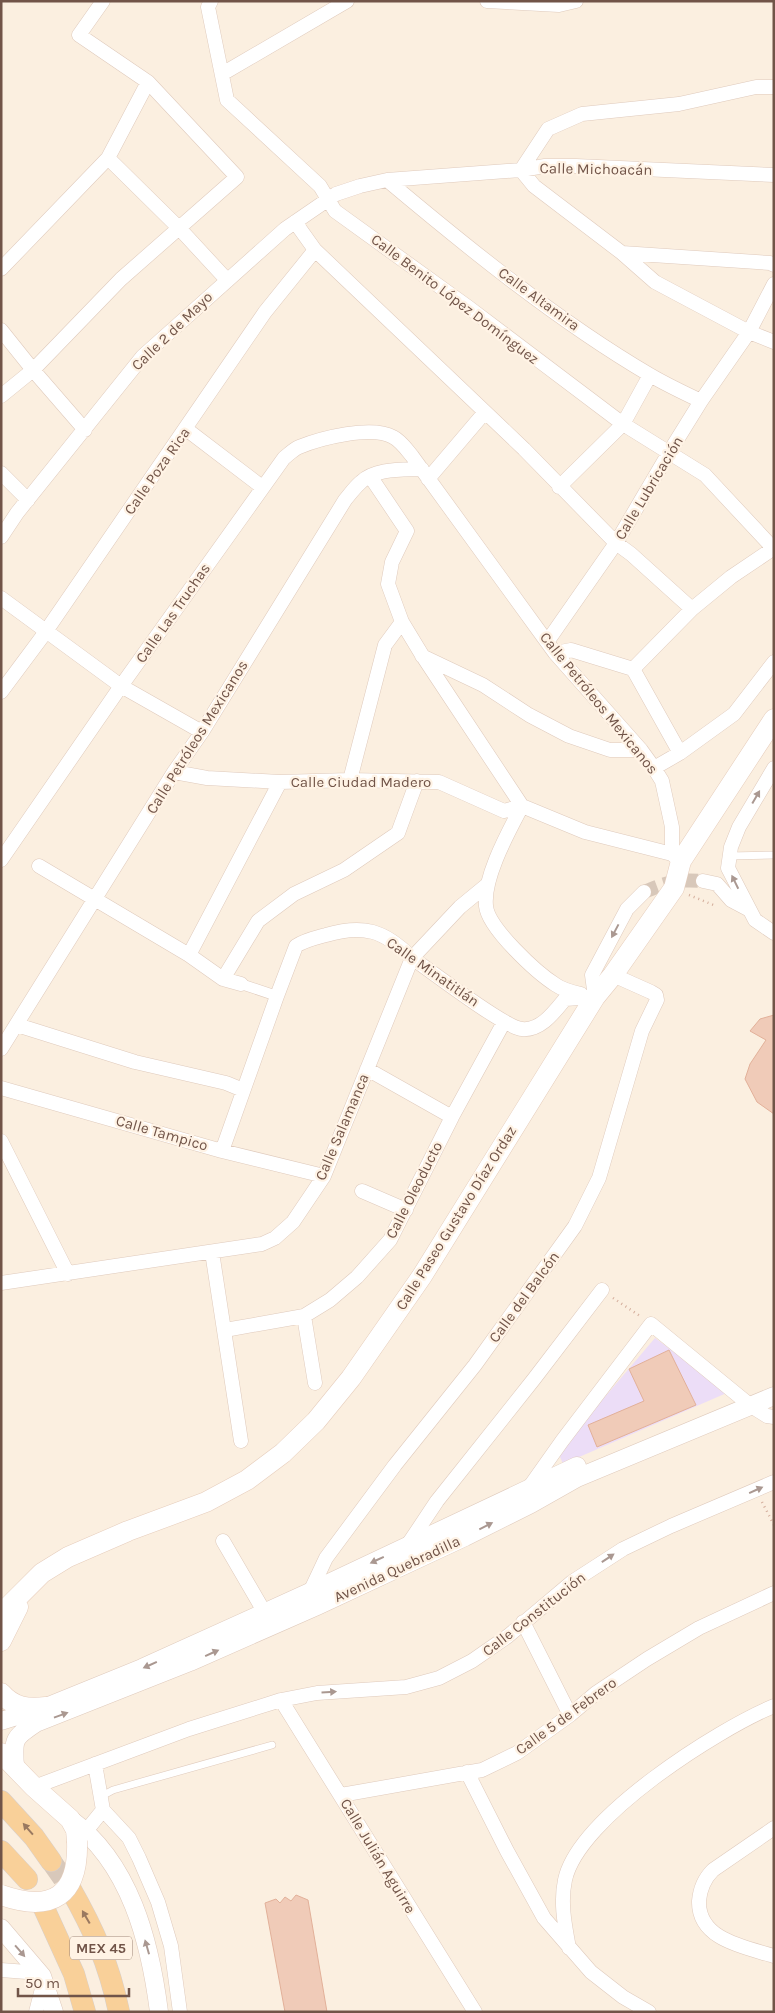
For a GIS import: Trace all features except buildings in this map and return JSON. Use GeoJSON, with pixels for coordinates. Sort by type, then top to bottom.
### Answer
{"type":"FeatureCollection","features":[{"type":"Feature","properties":{"kind":"main road","name":"Calle Paseo Gustavo Díaz Ordaz"},"geometry":{"type":"LineString","coordinates":[[1,1617],[4,1611],[42,1573],[68,1557],[206,1502],[247,1480],[284,1453],[316,1421],[351,1378],[422,1276],[595,998],[674,888],[676,858],[774,719]]}},
{"type":"Feature","properties":{"kind":"main road"},"geometry":{"type":"LineString","coordinates":[[1,1641],[17,1612],[21,1593]]}},
{"type":"Feature","properties":{"kind":"main road"},"geometry":{"type":"LineString","coordinates":[[1,1693],[12,1704],[21,1707],[46,1707]]}},
{"type":"Feature","properties":{"kind":"main road"},"geometry":{"type":"LineString","coordinates":[[1,1895],[30,1903],[54,1900],[72,1880],[82,1836],[70,1819],[34,1787],[8,1760]]}},
{"type":"Feature","properties":{"kind":"main road"},"geometry":{"type":"LineString","coordinates":[[1,1801],[34,1836],[52,1861]]}},
{"type":"Feature","properties":{"kind":"main road"},"geometry":{"type":"LineString","coordinates":[[1,1851],[27,1879]]}},
{"type":"Feature","properties":{"kind":"main road","name":"MEX 45"},"geometry":{"type":"LineString","coordinates":[[70,1888],[91,1925],[107,1962],[119,2012]]}},
{"type":"Feature","properties":{"kind":"main road","name":"MEX 45"},"geometry":{"type":"LineString","coordinates":[[42,1906],[74,1974],[85,2012]]}},
{"type":"Feature","properties":{"kind":"street"},"geometry":{"type":"LineString","coordinates":[[1,396],[33,370],[121,279],[237,177],[148,82],[79,35],[103,1]]}},
{"type":"Feature","properties":{"kind":"street","name":"Calle Benito López Domínguez"},"geometry":{"type":"LineString","coordinates":[[212,1],[208,7],[227,100],[320,186],[336,211],[468,307],[623,424],[670,451],[705,475],[774,548]]}},
{"type":"Feature","properties":{"kind":"street"},"geometry":{"type":"LineString","coordinates":[[222,74],[347,1]]}},
{"type":"Feature","properties":{"kind":"street"},"geometry":{"type":"LineString","coordinates":[[487,1],[559,5],[576,1]]}},
{"type":"Feature","properties":{"kind":"street"},"geometry":{"type":"LineString","coordinates":[[1,270],[108,158],[148,82]]}},
{"type":"Feature","properties":{"kind":"street"},"geometry":{"type":"LineString","coordinates":[[774,87],[756,87],[680,104],[582,114],[548,129],[520,170],[534,186],[622,253],[655,282],[749,332],[774,342]]}},
{"type":"Feature","properties":{"kind":"street"},"geometry":{"type":"LineString","coordinates":[[108,158],[179,228],[227,280]]}},
{"type":"Feature","properties":{"kind":"street","name":"Calle Michoacán"},"geometry":{"type":"LineString","coordinates":[[360,186],[386,180],[520,170],[545,166],[774,176]]}},
{"type":"Feature","properties":{"kind":"street","name":"Calle Altamira"},"geometry":{"type":"LineString","coordinates":[[386,180],[469,247],[572,324],[650,375],[701,402]]}},
{"type":"Feature","properties":{"kind":"street","name":"Calle 2 de Mayo"},"geometry":{"type":"LineString","coordinates":[[1,537],[17,513],[143,356],[295,222],[336,194],[360,186]]}},
{"type":"Feature","properties":{"kind":"street"},"geometry":{"type":"LineString","coordinates":[[295,222],[312,246],[524,449],[616,544],[631,554],[692,609]]}},
{"type":"Feature","properties":{"kind":"street","name":"Calle Poza Rica"},"geometry":{"type":"LineString","coordinates":[[1,692],[46,631],[312,246]]}},
{"type":"Feature","properties":{"kind":"street"},"geometry":{"type":"LineString","coordinates":[[622,253],[770,263],[774,265]]}},
{"type":"Feature","properties":{"kind":"street","name":"Calle Lubricación"},"geometry":{"type":"LineString","coordinates":[[551,647],[616,544],[670,451],[749,332],[774,284]]}},
{"type":"Feature","properties":{"kind":"street"},"geometry":{"type":"LineString","coordinates":[[1,330],[85,430]]}},
{"type":"Feature","properties":{"kind":"street"},"geometry":{"type":"LineString","coordinates":[[560,487],[623,424],[650,375]]}},
{"type":"Feature","properties":{"kind":"street"},"geometry":{"type":"LineString","coordinates":[[425,474],[485,412]]}},
{"type":"Feature","properties":{"kind":"street"},"geometry":{"type":"LineString","coordinates":[[186,429],[262,487]]}},
{"type":"Feature","properties":{"kind":"street","name":"Calle Las Truchas"},"geometry":{"type":"LineString","coordinates":[[1,860],[6,842],[121,686],[284,458],[297,447],[325,438],[356,432],[388,434]]}},
{"type":"Feature","properties":{"kind":"street","name":"Calle Petróleos Mexicanos"},"geometry":{"type":"LineString","coordinates":[[388,434],[396,438],[425,474],[551,647],[641,750],[654,768],[662,781],[672,827],[676,858]]}},
{"type":"Feature","properties":{"kind":"street","name":"Calle Petróleos Mexicanos"},"geometry":{"type":"LineString","coordinates":[[1,1049],[174,772],[202,732],[345,500],[361,481],[370,476],[386,471],[425,474]]}},
{"type":"Feature","properties":{"kind":"street"},"geometry":{"type":"LineString","coordinates":[[1,472],[28,500]]}},
{"type":"Feature","properties":{"kind":"street"},"geometry":{"type":"LineString","coordinates":[[370,476],[407,531],[392,562],[388,584],[402,622],[522,806],[498,854],[488,884],[486,907],[495,924],[517,954],[556,985],[566,990],[595,998],[592,975],[627,909],[644,892]]}},
{"type":"Feature","properties":{"kind":"street","name":"Calle 2 de Mayo"},"geometry":{"type":"LineString","coordinates":[[1,519],[17,513]]}},
{"type":"Feature","properties":{"kind":"street"},"geometry":{"type":"LineString","coordinates":[[633,669],[692,609],[731,577],[774,548]]}},
{"type":"Feature","properties":{"kind":"street"},"geometry":{"type":"LineString","coordinates":[[1,598],[121,686],[202,732]]}},
{"type":"Feature","properties":{"kind":"street"},"geometry":{"type":"LineString","coordinates":[[350,780],[385,645],[402,622]]}},
{"type":"Feature","properties":{"kind":"street"},"geometry":{"type":"LineString","coordinates":[[551,647],[571,650],[633,669],[680,753]]}},
{"type":"Feature","properties":{"kind":"street"},"geometry":{"type":"LineString","coordinates":[[422,655],[483,685],[528,715],[569,736],[610,750],[641,750]]}},
{"type":"Feature","properties":{"kind":"street"},"geometry":{"type":"LineString","coordinates":[[654,768],[680,753],[734,714],[774,662]]}},
{"type":"Feature","properties":{"kind":"street"},"geometry":{"type":"LineString","coordinates":[[774,768],[739,827],[729,856],[728,868],[755,920],[774,933]]}},
{"type":"Feature","properties":{"kind":"street","name":"Calle Ciudad Madero"},"geometry":{"type":"LineString","coordinates":[[174,772],[207,778],[280,782],[350,780],[417,781],[445,784],[504,811],[522,806],[585,832],[676,858]]}},
{"type":"Feature","properties":{"kind":"street"},"geometry":{"type":"LineString","coordinates":[[223,979],[258,921],[294,894],[344,870],[398,834],[417,781]]}},
{"type":"Feature","properties":{"kind":"street"},"geometry":{"type":"LineString","coordinates":[[189,955],[280,782]]}},
{"type":"Feature","properties":{"kind":"street"},"geometry":{"type":"LineString","coordinates":[[39,866],[189,955],[223,979],[277,996]]}},
{"type":"Feature","properties":{"kind":"street"},"geometry":{"type":"LineString","coordinates":[[703,881],[718,884],[731,900],[748,909]]}},
{"type":"Feature","properties":{"kind":"street","name":"Calle Salamanca"},"geometry":{"type":"LineString","coordinates":[[1,1283],[262,1244],[275,1238],[293,1222],[324,1176],[412,958],[460,907],[488,884]]}},
{"type":"Feature","properties":{"kind":"street","name":"Calle Minatitlán"},"geometry":{"type":"LineString","coordinates":[[222,1151],[296,946],[302,942],[336,932],[359,928],[373,932],[401,948],[412,958],[504,1022],[521,1029],[527,1029],[547,1020],[565,999],[595,998]]}},
{"type":"Feature","properties":{"kind":"street","name":"Calle del Balcón"},"geometry":{"type":"LineString","coordinates":[[313,1599],[326,1558],[396,1464],[475,1366],[576,1226],[599,1178],[642,1031],[657,1000],[656,995],[651,992],[613,975]]}},
{"type":"Feature","properties":{"kind":"street","name":"Calle Oleoducto"},"geometry":{"type":"LineString","coordinates":[[225,1330],[304,1316],[330,1300],[356,1277],[390,1240],[452,1117],[504,1022]]}},
{"type":"Feature","properties":{"kind":"street"},"geometry":{"type":"LineString","coordinates":[[17,1025],[135,1062],[226,1083],[243,1090]]}},
{"type":"Feature","properties":{"kind":"street"},"geometry":{"type":"LineString","coordinates":[[367,1069],[452,1117]]}},
{"type":"Feature","properties":{"kind":"street","name":"Calle Tampico"},"geometry":{"type":"LineString","coordinates":[[1,1088],[222,1151],[324,1176]]}},
{"type":"Feature","properties":{"kind":"street"},"geometry":{"type":"LineString","coordinates":[[1,1141],[68,1274]]}},
{"type":"Feature","properties":{"kind":"street"},"geometry":{"type":"LineString","coordinates":[[362,1191],[406,1210]]}},
{"type":"Feature","properties":{"kind":"street"},"geometry":{"type":"LineString","coordinates":[[212,1252],[241,1441]]}},
{"type":"Feature","properties":{"kind":"street"},"geometry":{"type":"LineString","coordinates":[[407,1546],[437,1501],[602,1290]]}},
{"type":"Feature","properties":{"kind":"street"},"geometry":{"type":"LineString","coordinates":[[304,1316],[315,1382]]}},
{"type":"Feature","properties":{"kind":"street"},"geometry":{"type":"LineString","coordinates":[[528,1489],[651,1324],[748,1403],[766,1416],[774,1417]]}},
{"type":"Feature","properties":{"kind":"street","name":"Avenida Quebradilla"},"geometry":{"type":"LineString","coordinates":[[1,1721],[46,1707],[268,1619],[465,1537],[577,1478],[748,1403],[774,1386]]}},
{"type":"Feature","properties":{"kind":"street","name":"Avenida Quebradilla"},"geometry":{"type":"LineString","coordinates":[[313,1599],[407,1546],[604,1454],[748,1403],[774,1396]]}},
{"type":"Feature","properties":{"kind":"street","name":"Calle Constitución"},"geometry":{"type":"LineString","coordinates":[[34,1787],[189,1729],[281,1700],[317,1693],[406,1687],[439,1678],[472,1661],[508,1636],[572,1582],[623,1548],[774,1482]]}},
{"type":"Feature","properties":{"kind":"street"},"geometry":{"type":"LineString","coordinates":[[222,1541],[268,1619]]}},
{"type":"Feature","properties":{"kind":"street","name":"Calle 5 de Febrero"},"geometry":{"type":"LineString","coordinates":[[341,1795],[482,1770],[517,1753],[570,1715],[596,1692],[647,1659],[699,1628],[774,1593]]}},
{"type":"Feature","properties":{"kind":"street","name":"Avenida Quebradilla"},"geometry":{"type":"LineString","coordinates":[[8,1760],[18,1735],[36,1723],[190,1662],[268,1619]]}},
{"type":"Feature","properties":{"kind":"street"},"geometry":{"type":"LineString","coordinates":[[523,1622],[570,1715]]}},
{"type":"Feature","properties":{"kind":"street","name":"Calle Julián Aguirre"},"geometry":{"type":"LineString","coordinates":[[281,1700],[475,2012]]}},
{"type":"Feature","properties":{"kind":"street"},"geometry":{"type":"LineString","coordinates":[[569,1948],[562,1909],[565,1880],[570,1867],[588,1839],[624,1802],[673,1764],[750,1716],[774,1706]]}},
{"type":"Feature","properties":{"kind":"street"},"geometry":{"type":"LineString","coordinates":[[95,1764],[101,1803],[129,1838],[158,1902],[171,1946],[180,2012]]}},
{"type":"Feature","properties":{"kind":"street"},"geometry":{"type":"LineString","coordinates":[[467,1772],[544,1918],[591,1972],[623,1997],[648,2012]]}},
{"type":"Feature","properties":{"kind":"street"},"geometry":{"type":"LineString","coordinates":[[101,1803],[82,1836],[111,1862],[137,1916],[149,1950],[159,2012]]}},
{"type":"Feature","properties":{"kind":"street"},"geometry":{"type":"LineString","coordinates":[[774,1828],[706,1876],[699,1899],[700,1911],[707,1927],[718,1936],[725,1941],[774,1956]]}},
{"type":"Feature","properties":{"kind":"street"},"geometry":{"type":"LineString","coordinates":[[1,1928],[42,1977],[54,2012]]}},
{"type":"Feature","properties":{"kind":"street"},"geometry":{"type":"LineString","coordinates":[[1,1970],[42,1977]]}},
{"type":"Feature","properties":{"kind":"street"},"geometry":{"type":"LineString","coordinates":[[36,2012],[42,1977]]}},
{"type":"Feature","properties":{"kind":"lane"},"geometry":{"type":"LineString","coordinates":[[729,856],[774,855]]}},
{"type":"Feature","properties":{"kind":"lane"},"geometry":{"type":"LineString","coordinates":[[101,1803],[113,1790],[272,1745]]}},
{"type":"Feature","properties":{"kind":"path"},"geometry":{"type":"LineString","coordinates":[[602,1290],[651,1324]]}},
{"type":"Feature","properties":{"kind":"path"},"geometry":{"type":"LineString","coordinates":[[757,1490],[774,1525]]}},
{"type":"Feature","properties":{"kind":"shaded area"},"geometry":{"type":"Polygon","coordinates":[[[655,1338],[729,1392],[563,1464],[558,1452],[655,1338]]]}},
{"type":"Feature","properties":{"kind":"tunnel"},"geometry":{"type":"LineString","coordinates":[[644,892],[673,882],[686,880],[703,881]]}},
{"type":"Feature","properties":{"kind":"tunnel"},"geometry":{"type":"LineString","coordinates":[[51,1861],[70,1888]]}}]}
